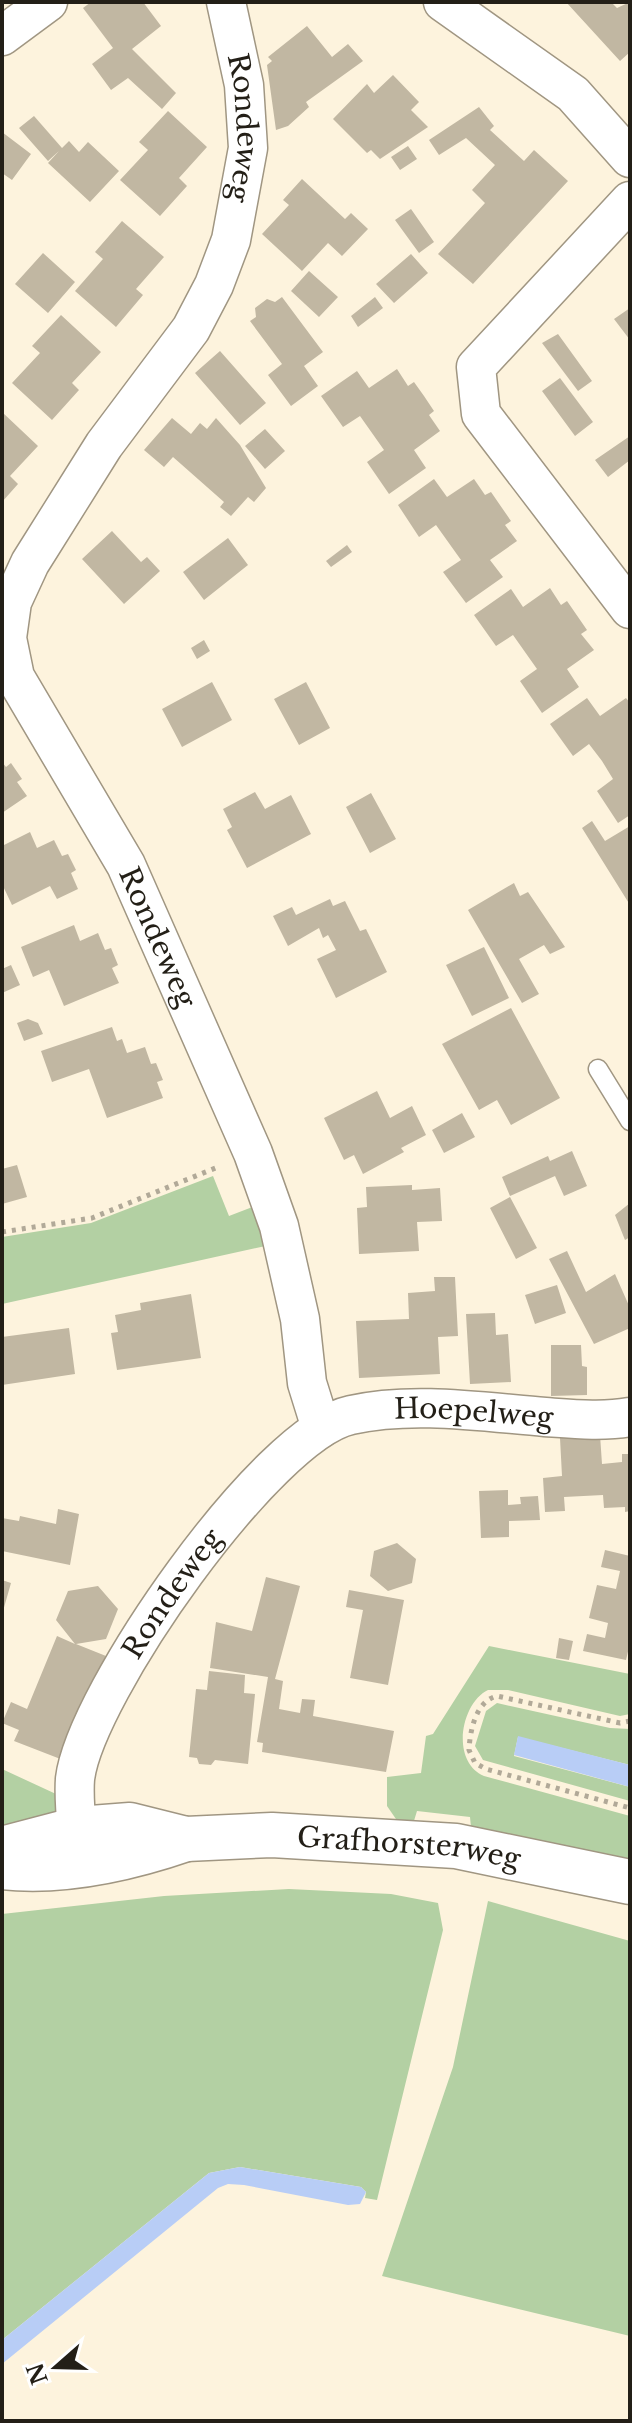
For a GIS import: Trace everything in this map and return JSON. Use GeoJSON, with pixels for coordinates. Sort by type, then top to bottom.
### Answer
{"type":"FeatureCollection","features":[{"type":"Feature","properties":{"kind":"main road","name":"Grafhorsterweg"},"geometry":{"type":"LineString","coordinates":[[2,1867],[79,1847],[130,1825],[186,1839],[272,1835],[456,1846],[630,1882]]}},
{"type":"Feature","properties":{"kind":"main road","name":"Grafhorsterweg"},"geometry":{"type":"LineString","coordinates":[[2,1849],[79,1847]]}},
{"type":"Feature","properties":{"kind":"street"},"geometry":{"type":"LineString","coordinates":[[2,36],[48,2]]}},
{"type":"Feature","properties":{"kind":"street","name":"Rondeweg"},"geometry":{"type":"LineString","coordinates":[[79,1847],[75,1779],[83,1755],[150,1621],[235,1509],[294,1449],[321,1428],[307,1383],[300,1319],[279,1226],[253,1153],[126,865],[15,677],[7,638],[12,602],[30,563],[104,445],[191,329],[214,285],[231,240],[248,148],[244,85],[226,2]]}},
{"type":"Feature","properties":{"kind":"street"},"geometry":{"type":"LineString","coordinates":[[446,3],[573,94],[630,158]]}},
{"type":"Feature","properties":{"kind":"street"},"geometry":{"type":"LineString","coordinates":[[630,201],[476,367],[481,414],[630,609]]}},
{"type":"Feature","properties":{"kind":"street","name":"Hoepelweg"},"geometry":{"type":"LineString","coordinates":[[321,1428],[349,1415],[385,1411],[455,1410],[583,1419],[630,1417]]}},
{"type":"Feature","properties":{"kind":"lane"},"geometry":{"type":"LineString","coordinates":[[598,1069],[630,1121]]}},
{"type":"Feature","properties":{"kind":"path"},"geometry":{"type":"LineString","coordinates":[[2,1232],[92,1218],[253,1153]]}},
{"type":"Feature","properties":{"kind":"path"},"geometry":{"type":"LineString","coordinates":[[630,1721],[620,1723],[497,1696],[487,1699],[479,1708],[469,1744],[472,1759],[486,1769],[630,1808]]}},
{"type":"Feature","properties":{"kind":"green space"},"geometry":{"type":"Polygon","coordinates":[[[213,1176],[229,1216],[255,1206],[270,1245],[2,1304],[2,1237],[91,1223],[213,1176]]]}},
{"type":"Feature","properties":{"kind":"green space"},"geometry":{"type":"Polygon","coordinates":[[[489,1646],[630,1674],[630,1714],[620,1716],[508,1690],[488,1690],[471,1707],[463,1732],[463,1746],[473,1769],[484,1776],[630,1816],[630,1863],[471,1827],[470,1817],[417,1811],[413,1824],[398,1822],[387,1806],[387,1777],[421,1773],[426,1736],[433,1734],[489,1646]]]}},
{"type":"Feature","properties":{"kind":"green space"},"geometry":{"type":"Polygon","coordinates":[[[497,1703],[610,1728],[630,1729],[630,1765],[518,1737],[514,1756],[630,1787],[630,1801],[483,1760],[475,1746],[486,1711],[497,1703]]]}},
{"type":"Feature","properties":{"kind":"green space"},"geometry":{"type":"Polygon","coordinates":[[[2,1769],[56,1794],[65,1809],[2,1835],[2,1769]]]}},
{"type":"Feature","properties":{"kind":"green space"},"geometry":{"type":"Polygon","coordinates":[[[289,1889],[391,1894],[438,1903],[443,1930],[377,2200],[365,2198],[366,2192],[361,2187],[240,2167],[209,2173],[2,2340],[2,1914],[164,1896],[289,1889]]]}},
{"type":"Feature","properties":{"kind":"green space"},"geometry":{"type":"Polygon","coordinates":[[[488,1901],[630,1941],[630,2336],[382,2276],[453,2067],[488,1901]]]}},
{"type":"Feature","properties":{"kind":"water"},"geometry":{"type":"Polygon","coordinates":[[[518,1736],[630,1765],[630,1787],[514,1755],[518,1736]]]}},
{"type":"Feature","properties":{"kind":"water"},"geometry":{"type":"Polygon","coordinates":[[[240,2167],[361,2187],[366,2192],[360,2204],[348,2205],[244,2185],[228,2184],[218,2188],[2,2364],[2,2340],[209,2173],[240,2167]]]}},
{"type":"Feature","properties":{"kind":"building"},"geometry":{"type":"Polygon","coordinates":[[[91,2],[143,2],[161,26],[132,49],[176,93],[162,109],[128,78],[111,90],[92,64],[113,48],[83,8],[91,2]]]}},
{"type":"Feature","properties":{"kind":"building"},"geometry":{"type":"Polygon","coordinates":[[[566,2],[611,2],[617,8],[630,2],[630,52],[620,61],[566,2]]]}},
{"type":"Feature","properties":{"kind":"building"},"geometry":{"type":"Polygon","coordinates":[[[307,26],[332,57],[348,44],[363,61],[306,102],[309,107],[288,126],[276,130],[267,65],[272,61],[268,57],[307,26]]]}},
{"type":"Feature","properties":{"kind":"building"},"geometry":{"type":"Polygon","coordinates":[[[393,75],[419,102],[411,110],[428,127],[380,159],[371,150],[367,153],[333,119],[367,84],[374,93],[393,75]]]}},
{"type":"Feature","properties":{"kind":"building"},"geometry":{"type":"Polygon","coordinates":[[[479,107],[494,126],[490,130],[524,161],[534,150],[568,181],[473,284],[438,254],[485,203],[472,190],[495,165],[466,138],[439,155],[429,140],[479,107]]]}},
{"type":"Feature","properties":{"kind":"building"},"geometry":{"type":"Polygon","coordinates":[[[168,111],[207,147],[179,178],[187,186],[160,216],[120,180],[148,150],[139,142],[168,111]]]}},
{"type":"Feature","properties":{"kind":"building"},"geometry":{"type":"Polygon","coordinates":[[[34,116],[62,148],[69,141],[79,152],[88,142],[119,171],[90,202],[48,163],[59,151],[48,161],[19,128],[34,116]]]}},
{"type":"Feature","properties":{"kind":"building"},"geometry":{"type":"Polygon","coordinates":[[[2,132],[31,154],[12,180],[2,173],[2,132]]]}},
{"type":"Feature","properties":{"kind":"building"},"geometry":{"type":"Polygon","coordinates":[[[408,146],[417,159],[400,170],[391,157],[408,146]]]}},
{"type":"Feature","properties":{"kind":"building"},"geometry":{"type":"Polygon","coordinates":[[[302,179],[345,219],[351,213],[368,229],[342,256],[328,243],[302,271],[262,234],[289,205],[283,200],[302,179]]]}},
{"type":"Feature","properties":{"kind":"building"},"geometry":{"type":"Polygon","coordinates":[[[411,209],[434,242],[419,253],[395,220],[411,209]]]}},
{"type":"Feature","properties":{"kind":"building"},"geometry":{"type":"Polygon","coordinates":[[[122,221],[164,257],[136,289],[143,295],[116,327],[75,291],[103,259],[95,252],[122,221]]]}},
{"type":"Feature","properties":{"kind":"building"},"geometry":{"type":"Polygon","coordinates":[[[43,253],[75,282],[48,313],[15,284],[43,253]]]}},
{"type":"Feature","properties":{"kind":"building"},"geometry":{"type":"Polygon","coordinates":[[[411,254],[428,273],[394,303],[376,284],[411,254]]]}},
{"type":"Feature","properties":{"kind":"building"},"geometry":{"type":"Polygon","coordinates":[[[309,271],[338,297],[319,317],[291,291],[309,271]]]}},
{"type":"Feature","properties":{"kind":"building"},"geometry":{"type":"Polygon","coordinates":[[[282,297],[323,352],[304,366],[318,386],[291,406],[268,375],[282,364],[250,321],[256,317],[255,308],[267,299],[275,302],[282,297]]]}},
{"type":"Feature","properties":{"kind":"building"},"geometry":{"type":"Polygon","coordinates":[[[375,297],[383,308],[358,327],[351,316],[375,297]]]}},
{"type":"Feature","properties":{"kind":"building"},"geometry":{"type":"Polygon","coordinates":[[[630,308],[630,340],[614,319],[630,308]]]}},
{"type":"Feature","properties":{"kind":"building"},"geometry":{"type":"Polygon","coordinates":[[[61,315],[101,352],[72,383],[79,390],[52,420],[12,383],[40,353],[32,346],[61,315]]]}},
{"type":"Feature","properties":{"kind":"building"},"geometry":{"type":"Polygon","coordinates":[[[558,334],[592,381],[578,391],[542,343],[558,334]]]}},
{"type":"Feature","properties":{"kind":"building"},"geometry":{"type":"Polygon","coordinates":[[[220,351],[266,403],[240,425],[195,373],[220,351]]]}},
{"type":"Feature","properties":{"kind":"building"},"geometry":{"type":"Polygon","coordinates":[[[397,369],[408,386],[414,382],[424,396],[434,411],[429,415],[440,431],[414,450],[426,468],[389,494],[367,462],[384,450],[360,416],[343,427],[321,396],[357,371],[369,388],[397,369]]]}},
{"type":"Feature","properties":{"kind":"building"},"geometry":{"type":"Polygon","coordinates":[[[560,378],[593,422],[575,436],[542,391],[560,378]]]}},
{"type":"Feature","properties":{"kind":"building"},"geometry":{"type":"Polygon","coordinates":[[[2,412],[38,446],[10,476],[18,484],[2,502],[2,412]]]}},
{"type":"Feature","properties":{"kind":"building"},"geometry":{"type":"Polygon","coordinates":[[[172,418],[191,434],[200,423],[207,429],[216,418],[240,445],[266,488],[254,502],[248,497],[231,516],[220,507],[224,502],[173,457],[164,467],[144,450],[172,418]]]}},
{"type":"Feature","properties":{"kind":"building"},"geometry":{"type":"Polygon","coordinates":[[[265,429],[285,451],[265,469],[245,446],[265,429]]]}},
{"type":"Feature","properties":{"kind":"building"},"geometry":{"type":"Polygon","coordinates":[[[630,436],[630,460],[608,477],[595,460],[630,436]]]}},
{"type":"Feature","properties":{"kind":"building"},"geometry":{"type":"Polygon","coordinates":[[[434,479],[447,497],[474,479],[485,495],[491,492],[511,521],[505,525],[517,541],[490,560],[503,577],[466,603],[443,572],[461,560],[436,525],[419,537],[398,505],[434,479]]]}},
{"type":"Feature","properties":{"kind":"building"},"geometry":{"type":"Polygon","coordinates":[[[112,531],[141,562],[147,557],[160,571],[124,604],[82,559],[112,531]]]}},
{"type":"Feature","properties":{"kind":"building"},"geometry":{"type":"Polygon","coordinates":[[[228,538],[248,565],[204,600],[183,572],[228,538]]]}},
{"type":"Feature","properties":{"kind":"building"},"geometry":{"type":"Polygon","coordinates":[[[347,545],[352,552],[331,567],[326,561],[347,545]]]}},
{"type":"Feature","properties":{"kind":"building"},"geometry":{"type":"Polygon","coordinates":[[[550,588],[561,605],[567,601],[587,630],[581,634],[594,650],[567,669],[579,687],[542,713],[520,681],[537,669],[513,635],[496,646],[474,615],[511,589],[523,607],[550,588]]]}},
{"type":"Feature","properties":{"kind":"building"},"geometry":{"type":"Polygon","coordinates":[[[204,640],[210,651],[197,659],[191,648],[204,640]]]}},
{"type":"Feature","properties":{"kind":"building"},"geometry":{"type":"Polygon","coordinates":[[[212,682],[232,720],[182,747],[162,709],[212,682]]]}},
{"type":"Feature","properties":{"kind":"building"},"geometry":{"type":"Polygon","coordinates":[[[306,682],[330,728],[299,745],[274,699],[306,682]]]}},
{"type":"Feature","properties":{"kind":"building"},"geometry":{"type":"Polygon","coordinates":[[[587,698],[600,716],[626,698],[630,703],[630,815],[618,823],[597,791],[613,779],[602,761],[589,744],[573,756],[550,724],[587,698]]]}},
{"type":"Feature","properties":{"kind":"building"},"geometry":{"type":"Polygon","coordinates":[[[2,762],[6,767],[11,763],[22,779],[17,782],[27,796],[2,813],[2,762]]]}},
{"type":"Feature","properties":{"kind":"building"},"geometry":{"type":"Polygon","coordinates":[[[255,792],[265,809],[291,795],[311,834],[247,868],[227,830],[232,827],[223,809],[255,792]]]}},
{"type":"Feature","properties":{"kind":"building"},"geometry":{"type":"Polygon","coordinates":[[[371,793],[396,839],[370,853],[346,807],[371,793]]]}},
{"type":"Feature","properties":{"kind":"building"},"geometry":{"type":"Polygon","coordinates":[[[592,821],[605,841],[630,826],[630,905],[582,828],[592,821]]]}},
{"type":"Feature","properties":{"kind":"building"},"geometry":{"type":"Polygon","coordinates":[[[30,832],[37,848],[54,840],[62,856],[68,854],[76,870],[71,873],[78,889],[57,899],[50,886],[12,905],[2,884],[2,846],[30,832]]]}},
{"type":"Feature","properties":{"kind":"building"},"geometry":{"type":"Polygon","coordinates":[[[514,883],[520,896],[528,892],[565,947],[550,954],[544,945],[519,959],[539,994],[522,1003],[468,910],[514,883]]]}},
{"type":"Feature","properties":{"kind":"building"},"geometry":{"type":"Polygon","coordinates":[[[330,899],[333,906],[345,901],[360,931],[366,929],[387,972],[336,998],[317,959],[336,950],[328,935],[323,938],[319,928],[288,946],[273,916],[292,907],[296,915],[330,899]]]}},
{"type":"Feature","properties":{"kind":"building"},"geometry":{"type":"Polygon","coordinates":[[[74,925],[80,941],[98,933],[105,950],[111,948],[118,965],[112,968],[119,983],[64,1006],[49,970],[33,977],[21,947],[74,925]]]}},
{"type":"Feature","properties":{"kind":"building"},"geometry":{"type":"Polygon","coordinates":[[[484,947],[509,998],[472,1016],[446,965],[484,947]]]}},
{"type":"Feature","properties":{"kind":"building"},"geometry":{"type":"Polygon","coordinates":[[[11,965],[20,985],[2,993],[2,969],[11,965]]]}},
{"type":"Feature","properties":{"kind":"building"},"geometry":{"type":"Polygon","coordinates":[[[511,1008],[560,1098],[511,1125],[497,1100],[479,1110],[442,1044],[511,1008]]]}},
{"type":"Feature","properties":{"kind":"building"},"geometry":{"type":"Polygon","coordinates":[[[28,1019],[38,1023],[43,1034],[24,1041],[17,1023],[28,1019]]]}},
{"type":"Feature","properties":{"kind":"building"},"geometry":{"type":"Polygon","coordinates":[[[112,1027],[117,1041],[122,1039],[127,1053],[145,1047],[151,1064],[156,1063],[163,1080],[157,1082],[163,1098],[107,1118],[89,1069],[52,1082],[41,1051],[112,1027]]]}},
{"type":"Feature","properties":{"kind":"building"},"geometry":{"type":"Polygon","coordinates":[[[377,1091],[390,1118],[412,1106],[426,1135],[401,1148],[404,1152],[363,1174],[354,1155],[344,1160],[324,1118],[377,1091]]]}},
{"type":"Feature","properties":{"kind":"building"},"geometry":{"type":"Polygon","coordinates":[[[462,1113],[475,1137],[444,1153],[432,1130],[462,1113]]]}},
{"type":"Feature","properties":{"kind":"building"},"geometry":{"type":"Polygon","coordinates":[[[572,1151],[587,1186],[564,1196],[555,1176],[510,1196],[502,1177],[548,1156],[550,1161],[572,1151]]]}},
{"type":"Feature","properties":{"kind":"building"},"geometry":{"type":"Polygon","coordinates":[[[17,1165],[27,1197],[2,1204],[2,1169],[17,1165]]]}},
{"type":"Feature","properties":{"kind":"building"},"geometry":{"type":"Polygon","coordinates":[[[412,1185],[412,1190],[440,1188],[442,1221],[417,1222],[419,1251],[359,1254],[357,1208],[367,1207],[366,1187],[412,1185]]]}},
{"type":"Feature","properties":{"kind":"building"},"geometry":{"type":"Polygon","coordinates":[[[510,1197],[537,1248],[516,1259],[490,1208],[510,1197]]]}},
{"type":"Feature","properties":{"kind":"building"},"geometry":{"type":"Polygon","coordinates":[[[630,1203],[630,1237],[625,1240],[615,1215],[630,1203]]]}},
{"type":"Feature","properties":{"kind":"building"},"geometry":{"type":"Polygon","coordinates":[[[567,1251],[586,1292],[615,1274],[630,1308],[630,1328],[594,1344],[549,1259],[567,1251]]]}},
{"type":"Feature","properties":{"kind":"building"},"geometry":{"type":"Polygon","coordinates":[[[434,1277],[455,1277],[458,1336],[438,1337],[440,1374],[359,1378],[356,1321],[409,1319],[408,1293],[435,1291],[434,1277]]]}},
{"type":"Feature","properties":{"kind":"building"},"geometry":{"type":"Polygon","coordinates":[[[557,1285],[566,1313],[535,1324],[525,1295],[557,1285]]]}},
{"type":"Feature","properties":{"kind":"building"},"geometry":{"type":"Polygon","coordinates":[[[191,1294],[201,1358],[117,1370],[111,1333],[118,1332],[115,1315],[141,1310],[140,1303],[191,1294]]]}},
{"type":"Feature","properties":{"kind":"building"},"geometry":{"type":"Polygon","coordinates":[[[495,1313],[496,1335],[508,1334],[511,1382],[470,1384],[466,1314],[495,1313]]]}},
{"type":"Feature","properties":{"kind":"building"},"geometry":{"type":"Polygon","coordinates":[[[69,1328],[75,1374],[2,1385],[2,1337],[69,1328]]]}},
{"type":"Feature","properties":{"kind":"building"},"geometry":{"type":"Polygon","coordinates":[[[551,1345],[581,1345],[582,1366],[587,1367],[587,1395],[551,1396],[551,1345]]]}},
{"type":"Feature","properties":{"kind":"building"},"geometry":{"type":"Polygon","coordinates":[[[600,1435],[602,1464],[622,1462],[622,1454],[630,1454],[630,1511],[625,1512],[625,1507],[604,1508],[603,1495],[564,1497],[565,1511],[545,1512],[543,1478],[562,1476],[560,1438],[600,1435]]]}},
{"type":"Feature","properties":{"kind":"building"},"geometry":{"type":"Polygon","coordinates":[[[508,1490],[508,1505],[521,1504],[520,1497],[538,1496],[540,1520],[509,1521],[509,1537],[481,1538],[479,1491],[508,1490]]]}},
{"type":"Feature","properties":{"kind":"building"},"geometry":{"type":"Polygon","coordinates":[[[58,1509],[79,1514],[70,1565],[2,1551],[2,1518],[19,1521],[20,1516],[56,1524],[58,1509]]]}},
{"type":"Feature","properties":{"kind":"building"},"geometry":{"type":"Polygon","coordinates":[[[397,1543],[416,1559],[412,1583],[388,1591],[370,1576],[374,1551],[397,1543]]]}},
{"type":"Feature","properties":{"kind":"building"},"geometry":{"type":"Polygon","coordinates":[[[605,1550],[630,1556],[630,1643],[626,1660],[583,1651],[587,1634],[605,1638],[608,1623],[589,1618],[597,1585],[616,1589],[620,1571],[601,1567],[605,1550]]]}},
{"type":"Feature","properties":{"kind":"building"},"geometry":{"type":"Polygon","coordinates":[[[266,1577],[300,1586],[275,1679],[283,1681],[279,1709],[300,1713],[302,1699],[315,1700],[313,1716],[394,1731],[386,1772],[262,1752],[263,1743],[257,1742],[268,1677],[210,1668],[216,1622],[252,1631],[266,1577]]]}},
{"type":"Feature","properties":{"kind":"building"},"geometry":{"type":"Polygon","coordinates":[[[2,1580],[11,1583],[3,1611],[2,1611],[2,1580]]]}},
{"type":"Feature","properties":{"kind":"building"},"geometry":{"type":"Polygon","coordinates":[[[98,1586],[118,1609],[106,1639],[76,1644],[106,1656],[63,1760],[14,1741],[19,1730],[2,1723],[11,1702],[27,1709],[57,1636],[75,1644],[56,1620],[68,1591],[98,1586]]]}},
{"type":"Feature","properties":{"kind":"building"},"geometry":{"type":"Polygon","coordinates":[[[349,1590],[404,1600],[388,1685],[350,1678],[363,1610],[346,1607],[349,1590]]]}},
{"type":"Feature","properties":{"kind":"building"},"geometry":{"type":"Polygon","coordinates":[[[559,1638],[573,1641],[569,1660],[556,1658],[559,1638]]]}},
{"type":"Feature","properties":{"kind":"building"},"geometry":{"type":"Polygon","coordinates":[[[209,1671],[245,1675],[244,1693],[255,1694],[248,1764],[215,1760],[211,1765],[199,1764],[197,1758],[189,1757],[196,1689],[207,1690],[209,1671]]]}}]}
